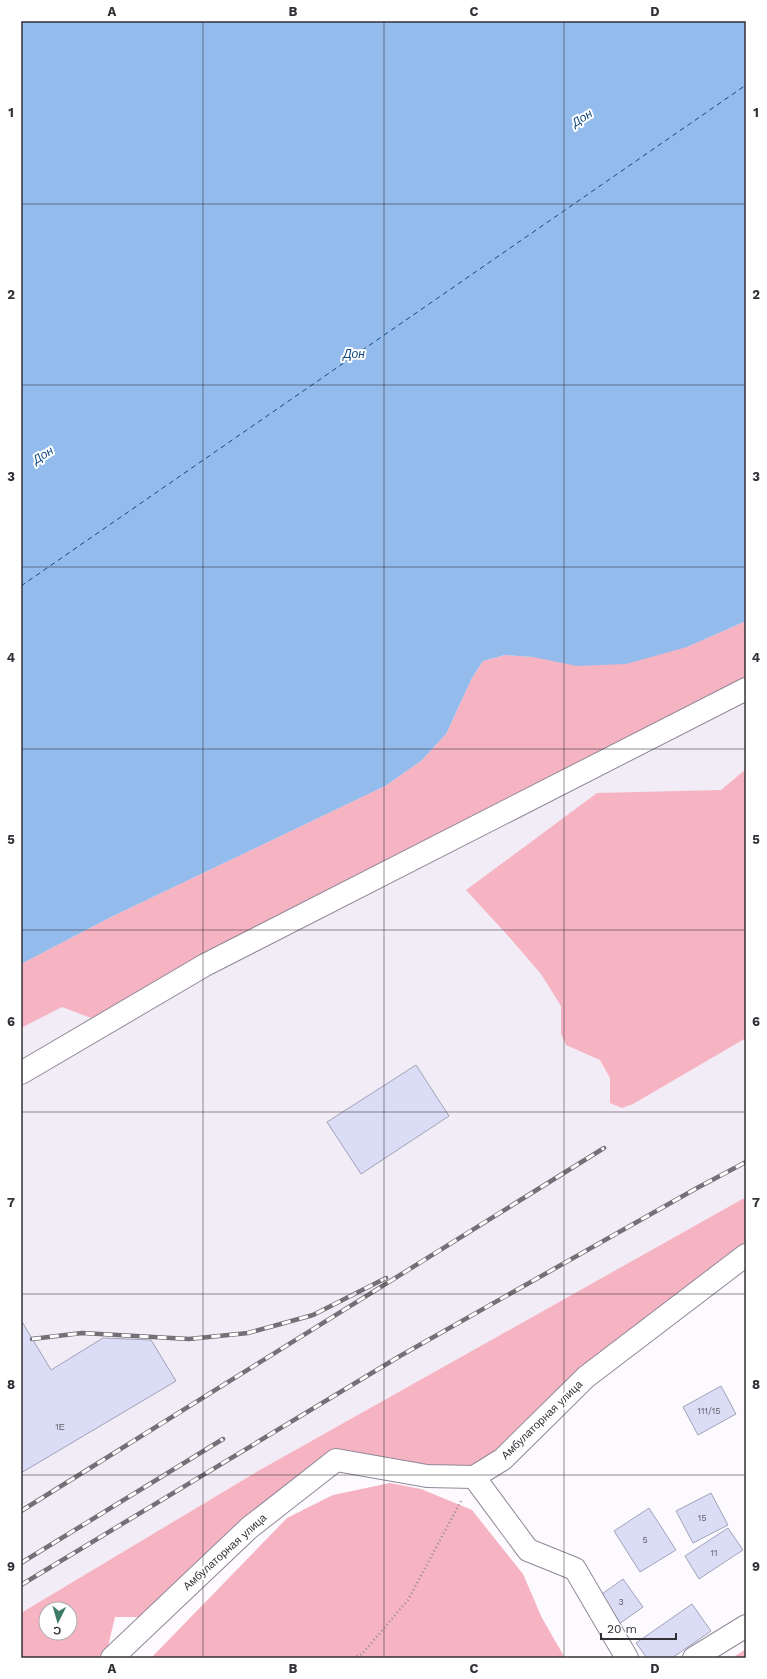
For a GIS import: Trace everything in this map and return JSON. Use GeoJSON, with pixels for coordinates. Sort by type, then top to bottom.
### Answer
{"type":"FeatureCollection","features":[{"type":"Feature","properties":{"kind":"street"},"geometry":{"type":"LineString","coordinates":[[21,1073],[205,965],[746,689]]}},
{"type":"Feature","properties":{"kind":"street","name":"Амбулаторная улица"},"geometry":{"type":"LineString","coordinates":[[112,1658],[248,1528],[336,1460],[427,1476],[474,1477],[503,1459],[586,1377],[746,1255]]}},
{"type":"Feature","properties":{"kind":"street"},"geometry":{"type":"LineString","coordinates":[[474,1477],[528,1550],[575,1569],[627,1658]]}},
{"type":"Feature","properties":{"kind":"street"},"geometry":{"type":"LineString","coordinates":[[694,1658],[746,1626]]}},
{"type":"Feature","properties":{"kind":"path"},"geometry":{"type":"LineString","coordinates":[[353,1658],[362,1654],[408,1600],[474,1477]]}},
{"type":"Feature","properties":{"kind":"shaded area"},"geometry":{"type":"Polygon","coordinates":[[[746,621],[746,1197],[258,1471],[41,1601],[38,1601],[38,1603],[21,1613],[21,964],[446,734],[472,678],[687,647],[746,621]]]}},
{"type":"Feature","properties":{"kind":"shaded area"},"geometry":{"type":"Polygon","coordinates":[[[746,621],[746,681],[396,856],[91,1018],[62,1007],[21,1028],[21,964],[111,917],[385,786],[421,761],[446,734],[472,678],[483,661],[505,655],[533,657],[687,647],[746,621]]]}},
{"type":"Feature","properties":{"kind":"shaded area"},"geometry":{"type":"Polygon","coordinates":[[[746,769],[746,1038],[633,1104],[622,1108],[610,1103],[610,1078],[600,1060],[566,1045],[561,1034],[561,1006],[541,974],[466,890],[597,793],[721,790],[746,769]]]}},
{"type":"Feature","properties":{"kind":"shaded area"},"geometry":{"type":"Polygon","coordinates":[[[746,1197],[746,1255],[474,1477],[336,1460],[154,1617],[115,1617],[107,1651],[99,1658],[21,1658],[21,1613],[38,1603],[38,1641],[78,1641],[78,1601],[41,1601],[258,1471],[746,1197]]]}},
{"type":"Feature","properties":{"kind":"shaded area"},"geometry":{"type":"Polygon","coordinates":[[[390,1483],[421,1489],[472,1510],[523,1574],[542,1618],[565,1658],[151,1658],[287,1518],[333,1495],[390,1483]]]}},
{"type":"Feature","properties":{"kind":"shaded area"},"geometry":{"type":"Polygon","coordinates":[[[746,1649],[746,1658],[732,1658],[746,1649]]]}},
{"type":"Feature","properties":{"kind":"water","name":"Дон"},"geometry":{"type":"Polygon","coordinates":[[[21,21],[746,21],[746,621],[687,647],[626,664],[577,666],[533,657],[505,655],[483,661],[472,678],[446,734],[421,761],[385,786],[111,917],[21,964],[21,21]]]}},
{"type":"Feature","properties":{"kind":"building"},"geometry":{"type":"Polygon","coordinates":[[[416,1065],[449,1116],[361,1174],[327,1122],[416,1065]]]}},
{"type":"Feature","properties":{"kind":"building"},"geometry":{"type":"Polygon","coordinates":[[[21,1320],[51,1370],[103,1338],[151,1340],[176,1381],[21,1473],[21,1320]]]}},
{"type":"Feature","properties":{"kind":"building"},"geometry":{"type":"Polygon","coordinates":[[[721,1386],[736,1414],[698,1435],[683,1407],[721,1386]]]}},
{"type":"Feature","properties":{"kind":"building"},"geometry":{"type":"Polygon","coordinates":[[[711,1493],[728,1525],[693,1543],[676,1511],[711,1493]]]}},
{"type":"Feature","properties":{"kind":"building"},"geometry":{"type":"Polygon","coordinates":[[[649,1508],[676,1550],[640,1572],[614,1531],[649,1508]]]}},
{"type":"Feature","properties":{"kind":"building"},"geometry":{"type":"Polygon","coordinates":[[[728,1528],[743,1550],[699,1579],[685,1556],[728,1528]]]}},
{"type":"Feature","properties":{"kind":"building"},"geometry":{"type":"Polygon","coordinates":[[[623,1579],[643,1607],[619,1624],[599,1596],[623,1579]]]}},
{"type":"Feature","properties":{"kind":"building"},"geometry":{"type":"Polygon","coordinates":[[[692,1604],[711,1631],[672,1658],[647,1658],[636,1643],[692,1604]]]}},
{"type":"Feature","properties":{"kind":"ferry route"},"geometry":{"type":"LineString","coordinates":[[21,586],[746,85]]}},
{"type":"Feature","properties":{"kind":"railway"},"geometry":{"type":"LineString","coordinates":[[21,1511],[604,1148]]}},
{"type":"Feature","properties":{"kind":"railway"},"geometry":{"type":"LineString","coordinates":[[21,1585],[400,1356],[697,1188],[746,1162]]}},
{"type":"Feature","properties":{"kind":"railway"},"geometry":{"type":"LineString","coordinates":[[32,1339],[82,1333],[189,1339],[248,1333],[313,1315],[386,1278]]}},
{"type":"Feature","properties":{"kind":"railway"},"geometry":{"type":"LineString","coordinates":[[21,1563],[223,1439]]}}]}
